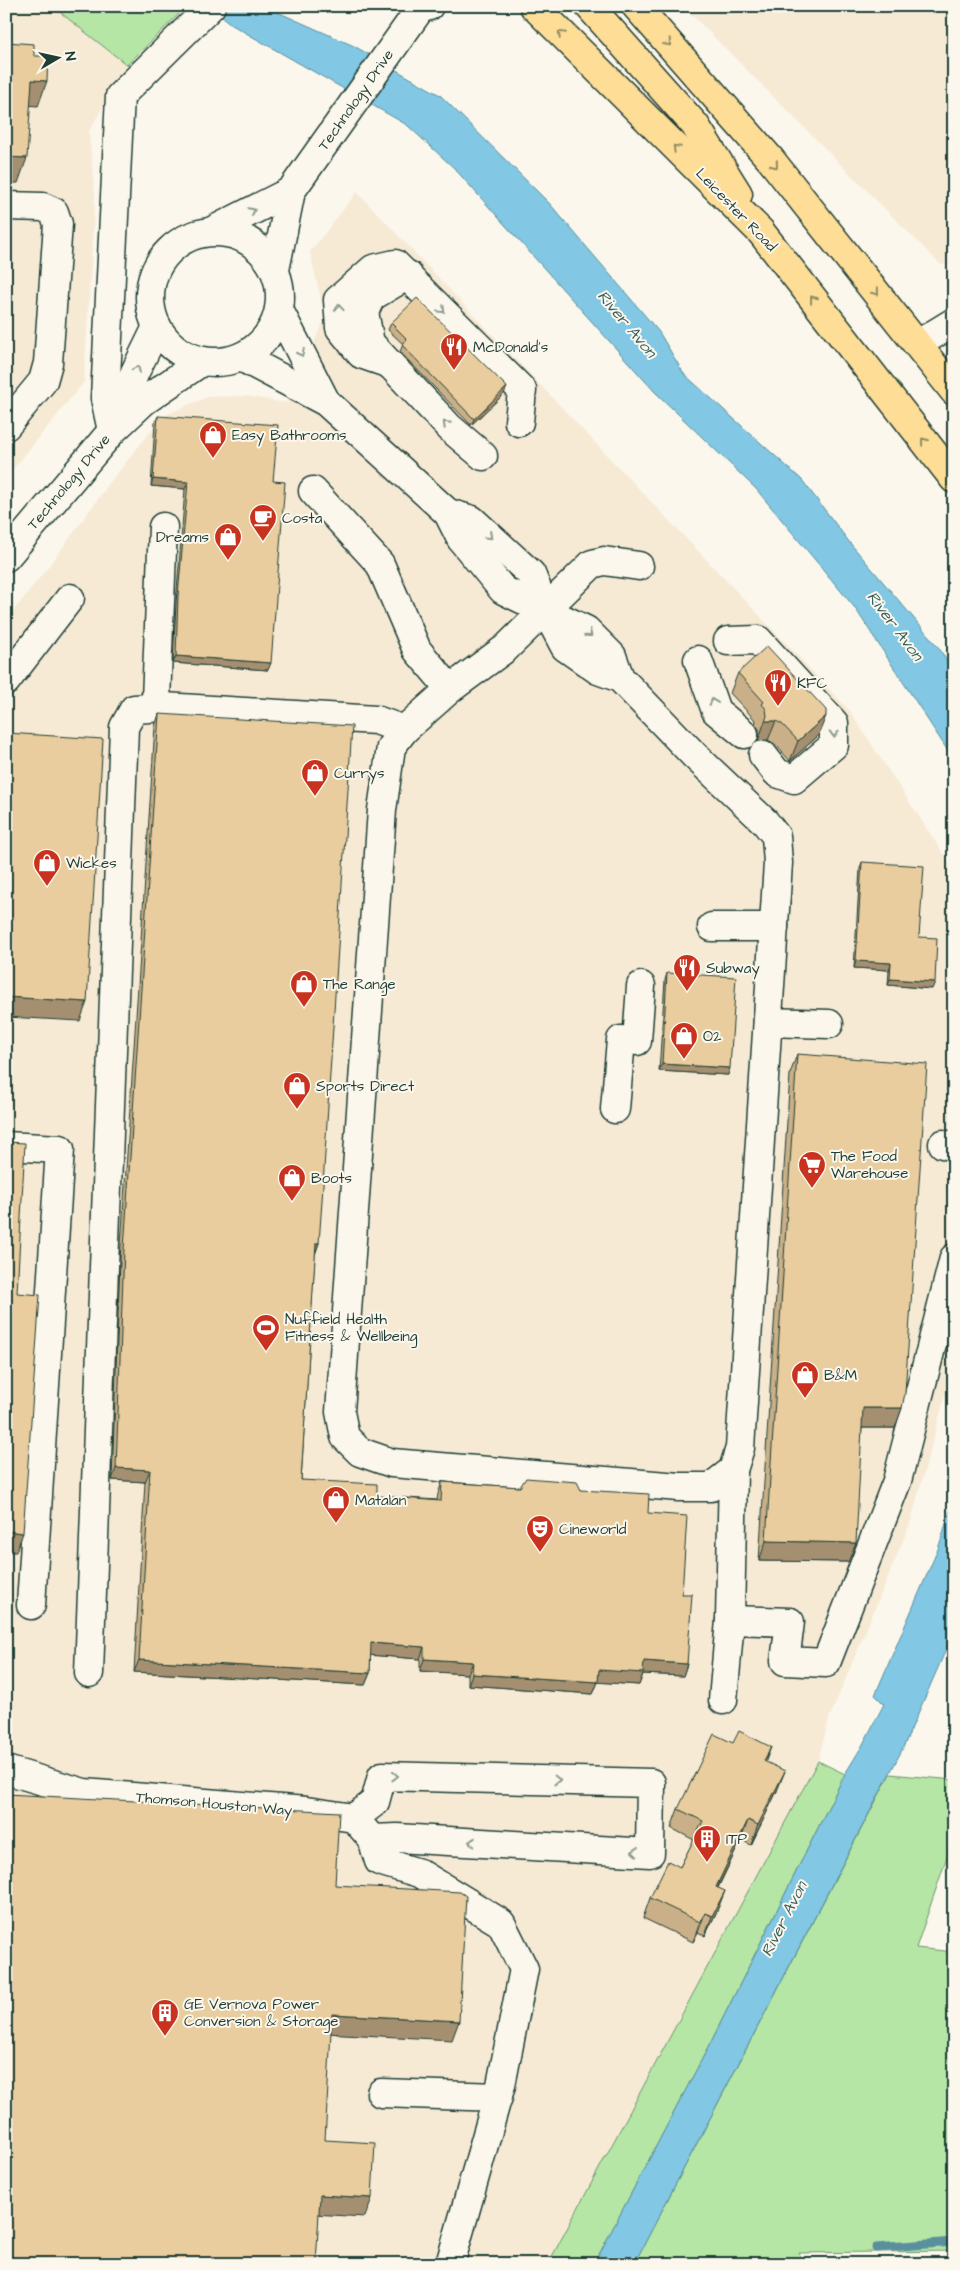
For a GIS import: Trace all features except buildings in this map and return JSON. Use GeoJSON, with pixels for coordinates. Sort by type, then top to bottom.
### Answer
{"type":"FeatureCollection","features":[{"type":"Feature","properties":{"kind":"highway","name":"Leicester Road"},"geometry":{"type":"LineString","coordinates":[[534,6],[761,232],[954,479]]}},
{"type":"Feature","properties":{"kind":"highway"},"geometry":{"type":"LineString","coordinates":[[589,6],[695,125],[761,232]]}},
{"type":"Feature","properties":{"kind":"highway"},"geometry":{"type":"LineString","coordinates":[[636,6],[771,160],[954,391]]}},
{"type":"Feature","properties":{"kind":"street"},"geometry":{"type":"LineString","coordinates":[[112,431],[105,398],[120,96],[211,6]]}},
{"type":"Feature","properties":{"kind":"street","name":"Technology Drive"},"geometry":{"type":"LineString","coordinates":[[275,270],[292,191],[396,42],[423,7]]}},
{"type":"Feature","properties":{"kind":"street","name":"Technology Drive"},"geometry":{"type":"LineString","coordinates":[[212,231],[292,191]]}},
{"type":"Feature","properties":{"kind":"street"},"geometry":{"type":"LineString","coordinates":[[6,206],[43,207],[54,212],[58,224],[48,363],[42,381],[6,426]]}},
{"type":"Feature","properties":{"kind":"street"},"geometry":{"type":"LineString","coordinates":[[212,231],[231,233],[248,240],[264,253],[275,270],[280,289],[280,310],[272,329],[259,346],[242,357],[221,362],[201,362],[182,355],[166,340],[157,327],[151,308],[150,290],[154,272],[164,257],[177,244],[194,235],[212,231]]}},
{"type":"Feature","properties":{"kind":"street"},"geometry":{"type":"LineString","coordinates":[[483,456],[450,428],[370,343],[364,312],[371,297],[408,275],[522,390],[519,422]]}},
{"type":"Feature","properties":{"kind":"street"},"geometry":{"type":"LineString","coordinates":[[280,310],[326,402]]}},
{"type":"Feature","properties":{"kind":"street"},"geometry":{"type":"LineString","coordinates":[[918,344],[954,322]]}},
{"type":"Feature","properties":{"kind":"street","name":"Technology Drive"},"geometry":{"type":"LineString","coordinates":[[112,431],[135,372],[157,327]]}},
{"type":"Feature","properties":{"kind":"street"},"geometry":{"type":"LineString","coordinates":[[242,357],[326,402],[448,513],[472,520],[531,574],[546,610],[586,630],[612,656],[620,678],[695,756],[765,822],[776,836],[778,863],[740,1448],[733,1470],[730,1620],[723,1700]]}},
{"type":"Feature","properties":{"kind":"street","name":"Technology Drive"},"geometry":{"type":"LineString","coordinates":[[6,557],[112,431],[144,401],[201,362]]}},
{"type":"Feature","properties":{"kind":"street"},"geometry":{"type":"LineString","coordinates":[[313,491],[380,564],[416,650],[450,689]]}},
{"type":"Feature","properties":{"kind":"street"},"geometry":{"type":"LineString","coordinates":[[163,527],[156,700],[164,707]]}},
{"type":"Feature","properties":{"kind":"street"},"geometry":{"type":"LineString","coordinates":[[639,566],[604,561],[592,564],[506,648],[450,689],[404,730],[391,748],[382,810],[340,1412],[345,1437],[360,1452],[392,1463],[679,1487],[711,1487],[733,1470]]}},
{"type":"Feature","properties":{"kind":"street"},"geometry":{"type":"LineString","coordinates":[[6,681],[70,598]]}},
{"type":"Feature","properties":{"kind":"street"},"geometry":{"type":"LineString","coordinates":[[728,641],[758,640],[834,723],[834,745],[794,779],[777,773],[763,754]]}},
{"type":"Feature","properties":{"kind":"street"},"geometry":{"type":"LineString","coordinates":[[698,660],[716,711],[744,734]]}},
{"type":"Feature","properties":{"kind":"street"},"geometry":{"type":"LineString","coordinates":[[89,1673],[124,727],[134,708],[164,707],[376,720],[404,730]]}},
{"type":"Feature","properties":{"kind":"street"},"geometry":{"type":"LineString","coordinates":[[712,927],[774,927]]}},
{"type":"Feature","properties":{"kind":"street"},"geometry":{"type":"LineString","coordinates":[[615,1109],[641,986]]}},
{"type":"Feature","properties":{"kind":"street"},"geometry":{"type":"LineString","coordinates":[[768,1022],[829,1024]]}},
{"type":"Feature","properties":{"kind":"street"},"geometry":{"type":"LineString","coordinates":[[6,1146],[60,1149],[31,1605]]}},
{"type":"Feature","properties":{"kind":"street"},"geometry":{"type":"LineString","coordinates":[[730,1620],[790,1622],[786,1661],[826,1663],[897,1481],[954,1258]]}},
{"type":"Feature","properties":{"kind":"street","name":"Thomson Houston Way"},"geometry":{"type":"LineString","coordinates":[[6,1770],[84,1793],[306,1811],[354,1818]]}},
{"type":"Feature","properties":{"kind":"street"},"geometry":{"type":"LineString","coordinates":[[372,1839],[397,1838],[650,1853],[651,1783],[382,1776],[375,1802],[354,1818],[372,1839],[379,1861],[419,1873],[501,1923],[524,1969],[498,2097],[450,2264]]}},
{"type":"Feature","properties":{"kind":"street"},"geometry":{"type":"LineString","coordinates":[[381,2093],[498,2097]]}},
{"type":"Feature","properties":{"kind":"shaded area"},"geometry":{"type":"Polygon","coordinates":[[[6,6],[52,6],[127,65],[89,131],[95,197],[84,382],[6,478],[6,6]]]}},
{"type":"Feature","properties":{"kind":"shaded area"},"geometry":{"type":"Polygon","coordinates":[[[683,6],[954,6],[954,263],[941,265],[683,6]]]}},
{"type":"Feature","properties":{"kind":"shaded area"},"geometry":{"type":"Polygon","coordinates":[[[357,192],[849,710],[954,870],[954,1363],[910,1524],[829,1719],[818,1761],[548,2264],[6,2264],[6,620],[55,558],[114,477],[163,416],[207,397],[247,396],[286,403],[325,318],[310,252],[357,192]]]}},
{"type":"Feature","properties":{"kind":"green space"},"geometry":{"type":"Polygon","coordinates":[[[52,6],[187,6],[127,65],[52,6]]]}},
{"type":"Feature","properties":{"kind":"green space"},"geometry":{"type":"Polygon","coordinates":[[[818,1761],[845,1774],[711,2042],[594,2264],[548,2264],[818,1761]]]}},
{"type":"Feature","properties":{"kind":"green space"},"geometry":{"type":"Polygon","coordinates":[[[890,1774],[954,1780],[954,1836],[916,1948],[954,1952],[954,2251],[799,2253],[802,2264],[634,2264],[890,1774]]]}},
{"type":"Feature","properties":{"kind":"water","name":"River Avon"},"geometry":{"type":"Polygon","coordinates":[[[209,6],[264,6],[354,46],[440,95],[550,204],[659,332],[684,374],[802,480],[850,543],[939,648],[954,673],[954,766],[946,748],[855,608],[756,489],[654,391],[454,168],[407,125],[232,25],[209,6]]]}},
{"type":"Feature","properties":{"kind":"water","name":"River Avon"},"geometry":{"type":"Polygon","coordinates":[[[954,1498],[954,1631],[903,1748],[634,2264],[594,2264],[711,2042],[845,1774],[884,1704],[875,1695],[938,1549],[954,1498]]]}},
{"type":"Feature","properties":{"kind":"waterway"},"geometry":{"type":"LineString","coordinates":[[876,2248],[954,2242]]}},
{"type":"Feature","properties":{"kind":"place","name":"McDonald's"},"geometry":{"type":"Point","coordinates":[454,371]}},
{"type":"Feature","properties":{"kind":"place","name":"Easy Bathrooms"},"geometry":{"type":"Point","coordinates":[213,459]}},
{"type":"Feature","properties":{"kind":"place","name":"Costa"},"geometry":{"type":"Point","coordinates":[263,542]}},
{"type":"Feature","properties":{"kind":"place","name":"Dreams"},"geometry":{"type":"Point","coordinates":[228,561]}},
{"type":"Feature","properties":{"kind":"place","name":"KFC"},"geometry":{"type":"Point","coordinates":[778,707]}},
{"type":"Feature","properties":{"kind":"place","name":"Currys"},"geometry":{"type":"Point","coordinates":[315,797]}},
{"type":"Feature","properties":{"kind":"place","name":"Wickes"},"geometry":{"type":"Point","coordinates":[47,887]}},
{"type":"Feature","properties":{"kind":"place","name":"Subway"},"geometry":{"type":"Point","coordinates":[687,992]}},
{"type":"Feature","properties":{"kind":"place","name":"The Range"},"geometry":{"type":"Point","coordinates":[304,1008]}},
{"type":"Feature","properties":{"kind":"place","name":"O2"},"geometry":{"type":"Point","coordinates":[684,1060]}},
{"type":"Feature","properties":{"kind":"place","name":"Sports Direct"},"geometry":{"type":"Point","coordinates":[297,1110]}},
{"type":"Feature","properties":{"kind":"place","name":"The Food Warehouse"},"geometry":{"type":"Point","coordinates":[812,1189]}},
{"type":"Feature","properties":{"kind":"place","name":"Boots"},"geometry":{"type":"Point","coordinates":[292,1202]}},
{"type":"Feature","properties":{"kind":"place","name":"Nuffield Health Fitness & Wellbeing"},"geometry":{"type":"Point","coordinates":[266,1352]}},
{"type":"Feature","properties":{"kind":"place","name":"B&M"},"geometry":{"type":"Point","coordinates":[805,1399]}},
{"type":"Feature","properties":{"kind":"place","name":"Matalan"},"geometry":{"type":"Point","coordinates":[336,1524]}},
{"type":"Feature","properties":{"kind":"place","name":"Cineworld"},"geometry":{"type":"Point","coordinates":[540,1553]}},
{"type":"Feature","properties":{"kind":"place","name":"ITP"},"geometry":{"type":"Point","coordinates":[707,1863]}},
{"type":"Feature","properties":{"kind":"place","name":"GE Vernova Power Conversion & Storage"},"geometry":{"type":"Point","coordinates":[165,2037]}}]}
